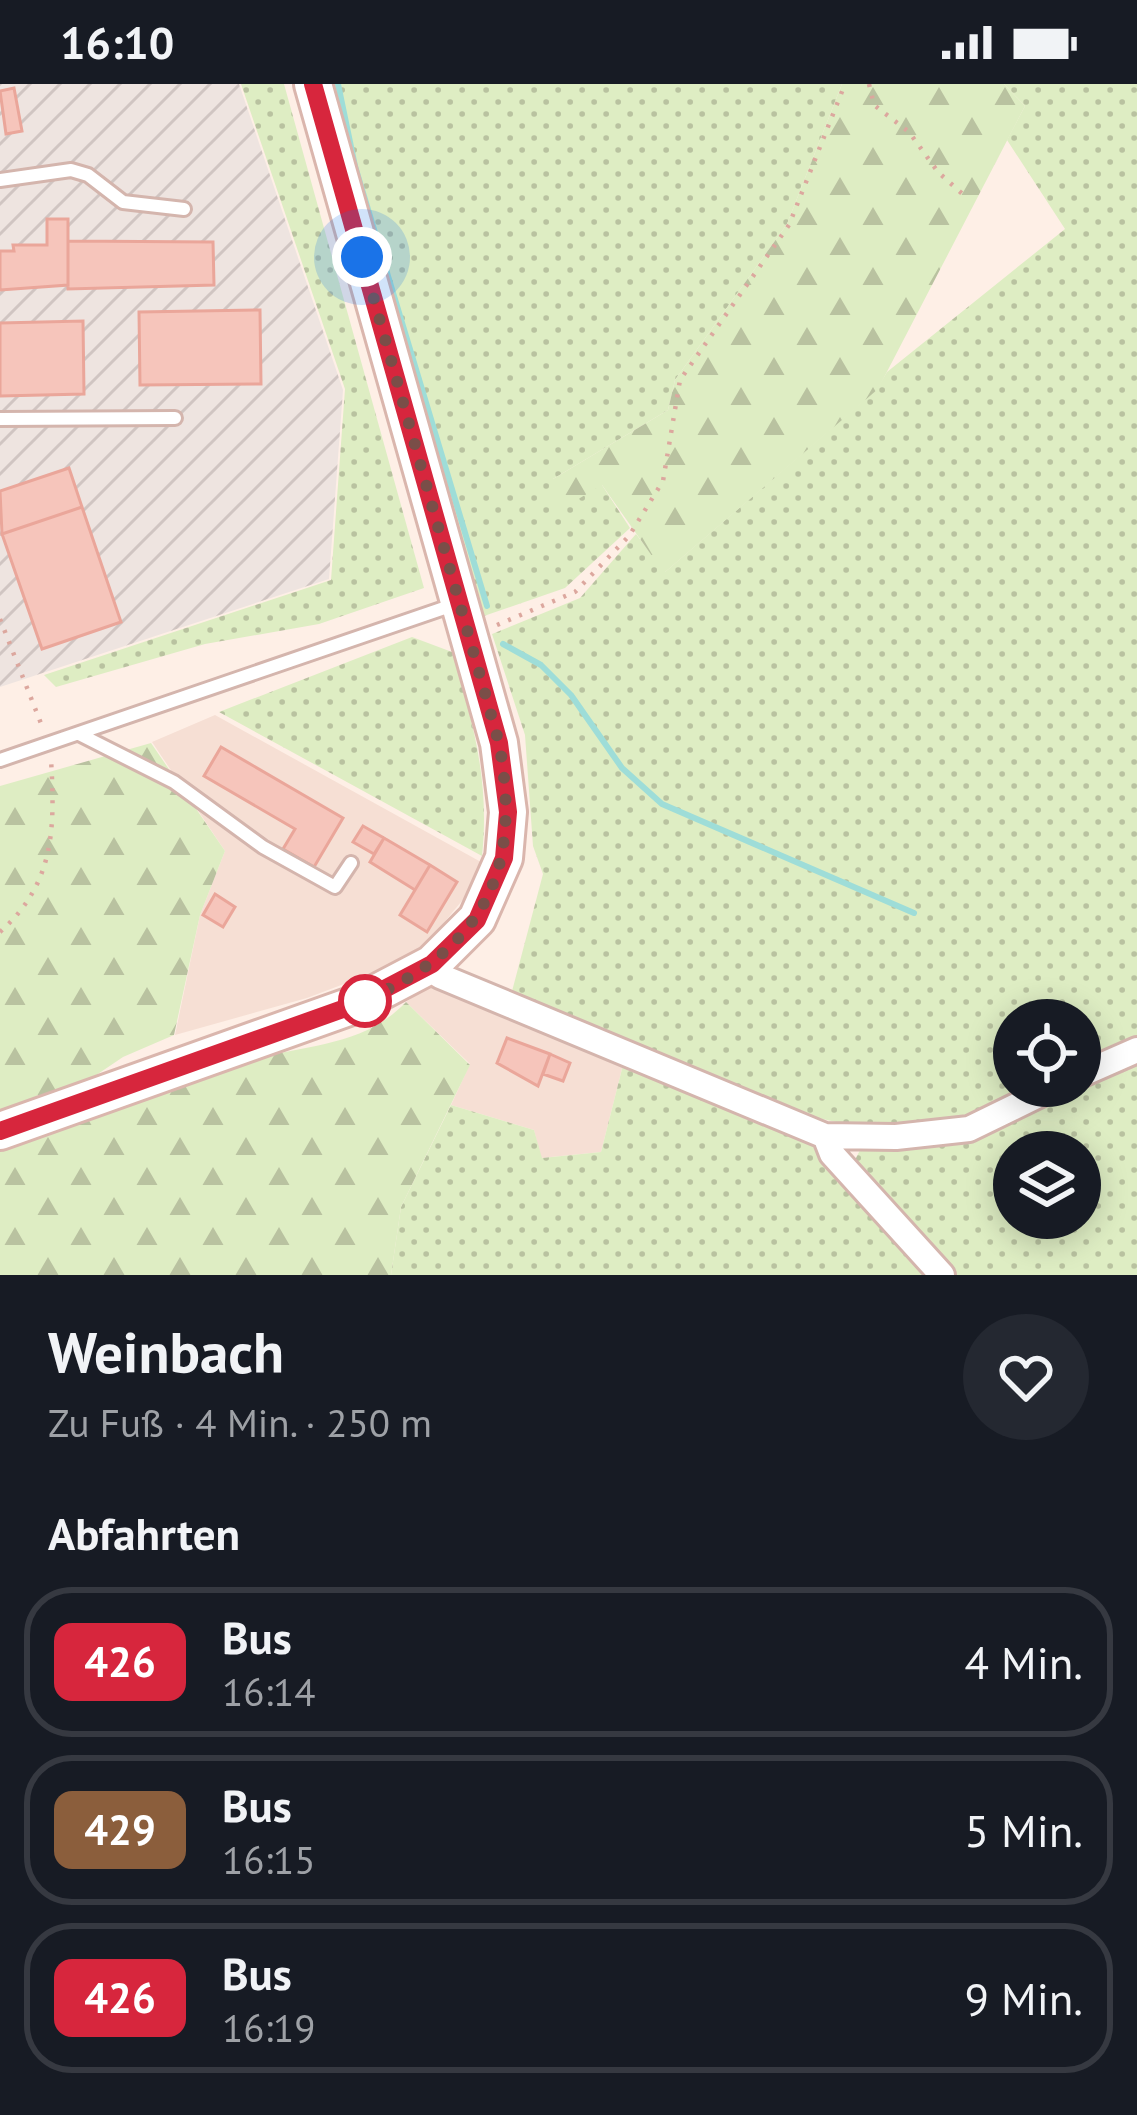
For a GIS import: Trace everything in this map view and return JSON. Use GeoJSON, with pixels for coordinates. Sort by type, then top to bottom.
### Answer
{"type":"FeatureCollection","features":[{"type":"Feature","properties":{"kind":"main road"},"geometry":{"type":"LineString","coordinates":[[0,1132],[354,1005],[432,964],[484,907],[498,877],[507,833],[499,743],[314,84]]}},
{"type":"Feature","properties":{"kind":"street"},"geometry":{"type":"LineString","coordinates":[[432,964],[440,976],[825,1136],[896,1137],[969,1129],[1014,1107]]}},
{"type":"Feature","properties":{"kind":"street"},"geometry":{"type":"LineString","coordinates":[[1101,1065],[1137,1049]]}},
{"type":"Feature","properties":{"kind":"street"},"geometry":{"type":"LineString","coordinates":[[825,1136],[832,1154],[942,1275]]}},
{"type":"Feature","properties":{"kind":"lane"},"geometry":{"type":"LineString","coordinates":[[0,181],[71,170],[88,175],[123,202],[184,209]]}},
{"type":"Feature","properties":{"kind":"lane"},"geometry":{"type":"LineString","coordinates":[[0,418],[175,418]]}},
{"type":"Feature","properties":{"kind":"lane"},"geometry":{"type":"LineString","coordinates":[[0,760],[465,619]]}},
{"type":"Feature","properties":{"kind":"lane"},"geometry":{"type":"LineString","coordinates":[[79,734],[174,782],[262,847],[335,886],[351,863]]}},
{"type":"Feature","properties":{"kind":"path"},"geometry":{"type":"LineString","coordinates":[[465,619],[575,592],[629,536],[663,481],[680,380],[789,225],[845,84]]}},
{"type":"Feature","properties":{"kind":"path"},"geometry":{"type":"LineString","coordinates":[[869,84],[874,105],[909,132],[938,172],[968,199]]}},
{"type":"Feature","properties":{"kind":"path"},"geometry":{"type":"LineString","coordinates":[[0,619],[50,743],[54,839],[41,884],[0,932]]}},
{"type":"Feature","properties":{"kind":"shaded area"},"geometry":{"type":"Polygon","coordinates":[[[0,84],[239,84],[343,390],[329,579],[0,687],[0,84]]]}},
{"type":"Feature","properties":{"kind":"shaded area"},"geometry":{"type":"Polygon","coordinates":[[[215,715],[481,862],[470,891],[428,942],[386,968],[307,998],[175,1035],[200,915],[225,851],[152,742],[215,715]]]}},
{"type":"Feature","properties":{"kind":"shaded area"},"geometry":{"type":"Polygon","coordinates":[[[437,980],[625,1057],[601,1152],[541,1158],[534,1130],[451,1105],[470,1064],[406,1002],[437,980]]]}},
{"type":"Feature","properties":{"kind":"green space"},"geometry":{"type":"Polygon","coordinates":[[[241,84],[284,84],[424,588],[319,624],[205,644],[56,687],[44,675],[331,580],[345,389],[241,84]]]}},
{"type":"Feature","properties":{"kind":"green space"},"geometry":{"type":"Polygon","coordinates":[[[322,84],[842,84],[787,224],[675,380],[668,410],[553,479],[602,485],[630,528],[565,588],[481,617],[322,84]]]}},
{"type":"Feature","properties":{"kind":"green space"},"geometry":{"type":"Polygon","coordinates":[[[842,84],[1004,84],[1025,106],[878,389],[664,573],[602,485],[558,511],[546,499],[553,479],[668,410],[675,380],[787,224],[842,84]]]}},
{"type":"Feature","properties":{"kind":"green space"},"geometry":{"type":"Polygon","coordinates":[[[1004,84],[1137,84],[1137,1043],[1101,1060],[1101,999],[993,999],[993,1107],[1007,1107],[964,1126],[912,1131],[855,1126],[733,1092],[511,995],[543,874],[533,846],[525,735],[492,634],[580,598],[636,534],[665,572],[877,389],[887,372],[1065,229],[1007,140],[1025,106],[1004,84]]]}},
{"type":"Feature","properties":{"kind":"green space"},"geometry":{"type":"Polygon","coordinates":[[[412,637],[452,652],[482,777],[482,856],[219,712],[412,637]]]}},
{"type":"Feature","properties":{"kind":"green space"},"geometry":{"type":"Polygon","coordinates":[[[151,743],[225,851],[200,915],[174,1035],[123,1057],[86,1082],[0,1113],[0,786],[151,743]]]}},
{"type":"Feature","properties":{"kind":"green space"},"geometry":{"type":"Polygon","coordinates":[[[406,1002],[470,1065],[401,1207],[391,1275],[0,1275],[0,1149],[222,1068],[354,1035],[406,1002]]]}},
{"type":"Feature","properties":{"kind":"green space"},"geometry":{"type":"Polygon","coordinates":[[[1137,1054],[1137,1275],[953,1275],[855,1160],[862,1146],[893,1146],[1015,1107],[1101,1107],[1101,1074],[1137,1054]]]}},
{"type":"Feature","properties":{"kind":"green space"},"geometry":{"type":"Polygon","coordinates":[[[625,1057],[727,1099],[812,1145],[926,1275],[391,1275],[401,1207],[451,1105],[534,1130],[542,1158],[601,1152],[625,1057]]]}},
{"type":"Feature","properties":{"kind":"building"},"geometry":{"type":"Polygon","coordinates":[[[14,88],[22,131],[6,134],[0,91],[14,88]]]}},
{"type":"Feature","properties":{"kind":"building"},"geometry":{"type":"Polygon","coordinates":[[[47,219],[68,219],[68,285],[0,290],[0,251],[14,251],[13,245],[47,245],[47,219]]]}},
{"type":"Feature","properties":{"kind":"building"},"geometry":{"type":"Polygon","coordinates":[[[68,241],[213,242],[214,285],[68,289],[68,241]]]}},
{"type":"Feature","properties":{"kind":"building"},"geometry":{"type":"Polygon","coordinates":[[[260,310],[261,384],[140,385],[139,312],[260,310]]]}},
{"type":"Feature","properties":{"kind":"building"},"geometry":{"type":"Polygon","coordinates":[[[83,321],[84,394],[0,396],[0,323],[83,321]]]}},
{"type":"Feature","properties":{"kind":"building"},"geometry":{"type":"Polygon","coordinates":[[[69,468],[82,507],[2,534],[0,491],[69,468]]]}},
{"type":"Feature","properties":{"kind":"building"},"geometry":{"type":"Polygon","coordinates":[[[82,507],[121,622],[42,649],[2,534],[82,507]]]}},
{"type":"Feature","properties":{"kind":"building"},"geometry":{"type":"Polygon","coordinates":[[[221,747],[343,818],[314,867],[283,849],[295,829],[204,776],[221,747]]]}},
{"type":"Feature","properties":{"kind":"building"},"geometry":{"type":"Polygon","coordinates":[[[363,826],[384,838],[374,854],[353,842],[363,826]]]}},
{"type":"Feature","properties":{"kind":"building"},"geometry":{"type":"Polygon","coordinates":[[[384,838],[430,865],[415,890],[370,862],[384,838]]]}},
{"type":"Feature","properties":{"kind":"building"},"geometry":{"type":"Polygon","coordinates":[[[430,865],[457,882],[427,932],[400,915],[430,865]]]}},
{"type":"Feature","properties":{"kind":"building"},"geometry":{"type":"Polygon","coordinates":[[[215,894],[235,907],[223,927],[203,915],[215,894]]]}},
{"type":"Feature","properties":{"kind":"building"},"geometry":{"type":"Polygon","coordinates":[[[507,1038],[550,1054],[538,1086],[497,1063],[507,1038]]]}},
{"type":"Feature","properties":{"kind":"building"},"geometry":{"type":"Polygon","coordinates":[[[550,1054],[570,1063],[563,1081],[543,1074],[550,1054]]]}},
{"type":"Feature","properties":{"kind":"waterway"},"geometry":{"type":"LineString","coordinates":[[338,84],[355,166],[487,606]]}},
{"type":"Feature","properties":{"kind":"waterway"},"geometry":{"type":"LineString","coordinates":[[503,644],[541,665],[571,695],[622,768],[662,804],[914,913]]}},
{"type":"Feature","properties":{"kind":"bus line","name":"426"},"geometry":{"type":"LineString","coordinates":[[0,1131],[354,1005],[412,978],[477,920],[504,858],[508,812],[499,743],[313,84]]}},
{"type":"Feature","properties":{"kind":"route"},"geometry":{"type":"LineString","coordinates":[[362,257],[499,743],[508,812],[504,858],[477,920],[412,978],[354,1005],[365,1001]]}}]}
